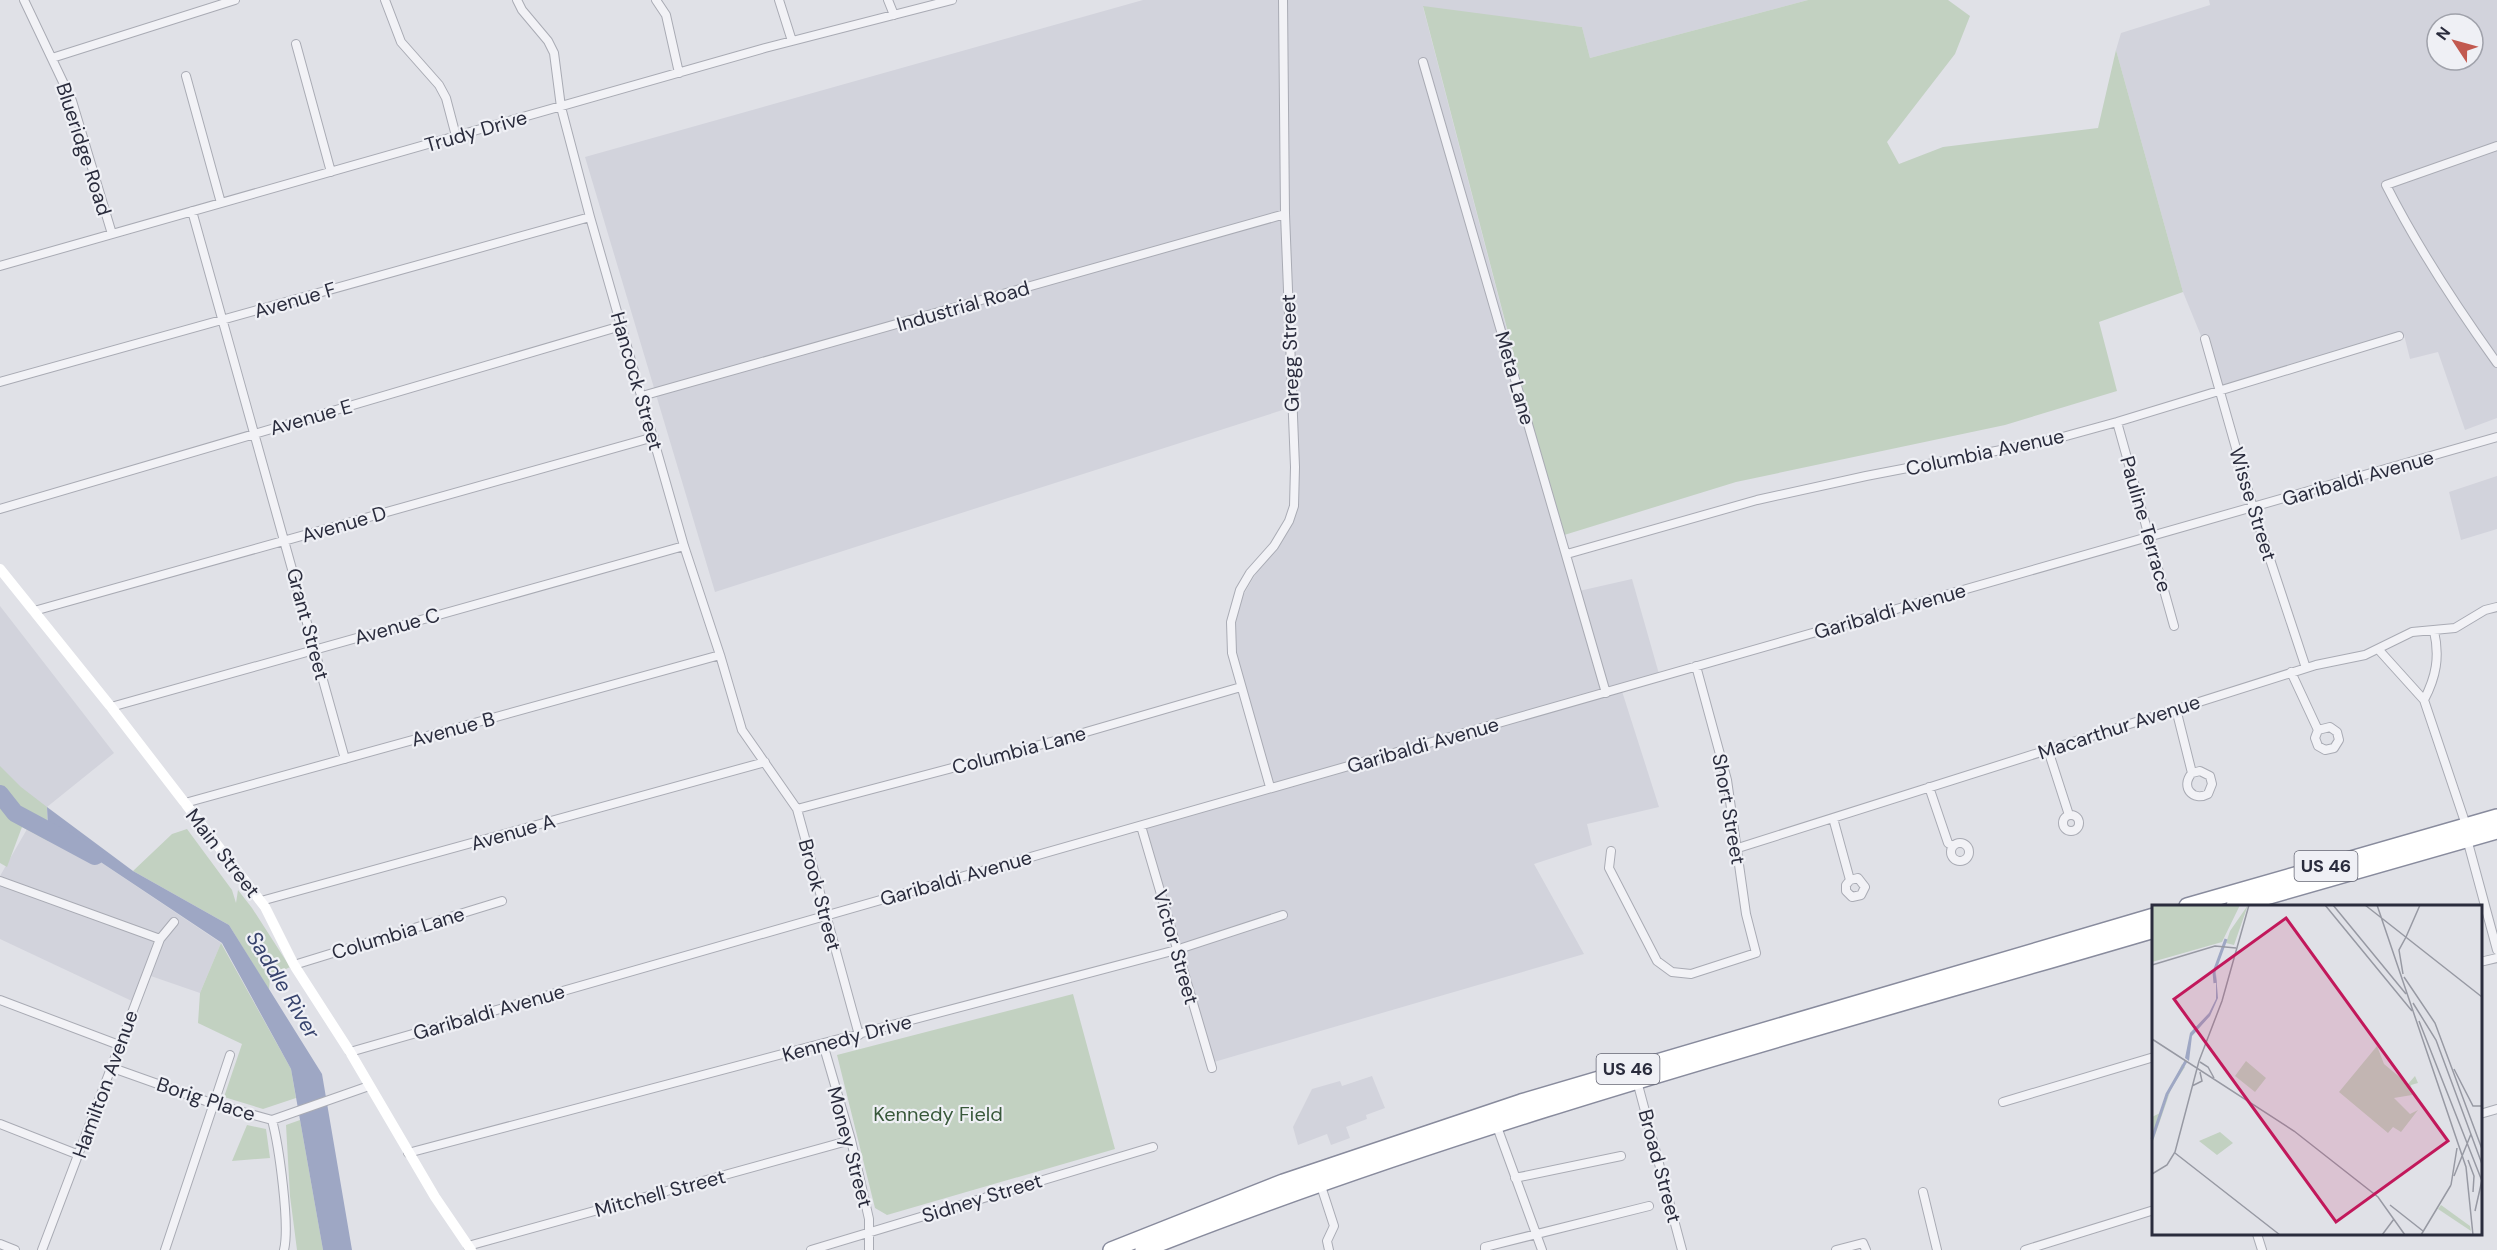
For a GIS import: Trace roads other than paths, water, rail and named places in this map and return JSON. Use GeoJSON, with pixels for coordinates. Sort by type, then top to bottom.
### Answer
{"type":"FeatureCollection","features":[{"type":"Feature","properties":{"kind":"highway"},"geometry":{"type":"LineString","coordinates":[[2466,832],[2497,810]]}},
{"type":"Feature","properties":{"kind":"highway","name":"US 46"},"geometry":{"type":"LineString","coordinates":[[2237,905],[2466,832],[2497,817]]}},
{"type":"Feature","properties":{"kind":"highway","name":"US 46"},"geometry":{"type":"LineString","coordinates":[[2191,905],[2466,832],[2497,831]]}},
{"type":"Feature","properties":{"kind":"highway","name":"US 46"},"geometry":{"type":"LineString","coordinates":[[1110,1250],[1283,1182],[1489,1112],[2152,917]]}},
{"type":"Feature","properties":{"kind":"highway","name":"US 46"},"geometry":{"type":"LineString","coordinates":[[1143,1250],[1320,1183],[1496,1124],[2152,931]]}},
{"type":"Feature","properties":{"kind":"street","name":"Blueridge Road"},"geometry":{"type":"LineString","coordinates":[[24,0],[72,101],[112,234]]}},
{"type":"Feature","properties":{"kind":"street"},"geometry":{"type":"LineString","coordinates":[[52,58],[235,0]]}},
{"type":"Feature","properties":{"kind":"street"},"geometry":{"type":"LineString","coordinates":[[385,0],[401,42],[439,85],[446,98],[456,136]]}},
{"type":"Feature","properties":{"kind":"street","name":"Hancock Street"},"geometry":{"type":"LineString","coordinates":[[517,0],[522,10],[544,35],[554,53],[561,107],[590,217],[684,546],[742,730],[765,762]]}},
{"type":"Feature","properties":{"kind":"street"},"geometry":{"type":"LineString","coordinates":[[657,0],[666,15],[679,72]]}},
{"type":"Feature","properties":{"kind":"street"},"geometry":{"type":"LineString","coordinates":[[779,0],[792,41]]}},
{"type":"Feature","properties":{"kind":"street"},"geometry":{"type":"LineString","coordinates":[[888,0],[894,15]]}},
{"type":"Feature","properties":{"kind":"street","name":"Trudy Drive"},"geometry":{"type":"LineString","coordinates":[[0,264],[679,72],[952,0]]}},
{"type":"Feature","properties":{"kind":"street","name":"Gregg Street"},"geometry":{"type":"LineString","coordinates":[[1270,787],[1231,645],[1231,622],[1240,590],[1250,573],[1283,534],[1294,506],[1295,467],[1285,214],[1283,0]]}},
{"type":"Feature","properties":{"kind":"street"},"geometry":{"type":"LineString","coordinates":[[296,44],[331,172]]}},
{"type":"Feature","properties":{"kind":"street","name":"Meta Lane"},"geometry":{"type":"LineString","coordinates":[[1423,62],[1606,693]]}},
{"type":"Feature","properties":{"kind":"street"},"geometry":{"type":"LineString","coordinates":[[186,76],[221,203]]}},
{"type":"Feature","properties":{"kind":"street"},"geometry":{"type":"LineString","coordinates":[[2497,146],[2386,185],[2407,226],[2459,311],[2497,363]]}},
{"type":"Feature","properties":{"kind":"street","name":"Grant Street"},"geometry":{"type":"LineString","coordinates":[[192,211],[345,759]]}},
{"type":"Feature","properties":{"kind":"street","name":"Industrial Road"},"geometry":{"type":"LineString","coordinates":[[642,396],[1285,214]]}},
{"type":"Feature","properties":{"kind":"street","name":"Avenue F"},"geometry":{"type":"LineString","coordinates":[[0,382],[590,217]]}},
{"type":"Feature","properties":{"kind":"street","name":"Avenue E"},"geometry":{"type":"LineString","coordinates":[[0,509],[621,326]]}},
{"type":"Feature","properties":{"kind":"street","name":"Columbia Avenue"},"geometry":{"type":"LineString","coordinates":[[1567,554],[1757,500],[1857,478],[2016,449],[2117,423],[2399,336]]}},
{"type":"Feature","properties":{"kind":"street","name":"Wisse Street"},"geometry":{"type":"LineString","coordinates":[[2205,339],[2253,508],[2306,668]]}},
{"type":"Feature","properties":{"kind":"street","name":"Pauline Terrace"},"geometry":{"type":"LineString","coordinates":[[2117,423],[2175,626]]}},
{"type":"Feature","properties":{"kind":"street","name":"Avenue D"},"geometry":{"type":"LineString","coordinates":[[34,610],[654,437]]}},
{"type":"Feature","properties":{"kind":"street","name":"Garibaldi Avenue"},"geometry":{"type":"LineString","coordinates":[[350,1052],[1270,787],[2497,438]]}},
{"type":"Feature","properties":{"kind":"street","name":"Avenue C"},"geometry":{"type":"LineString","coordinates":[[111,707],[684,546]]}},
{"type":"Feature","properties":{"kind":"street","name":"Main Street"},"geometry":{"type":"LineString","coordinates":[[0,569],[111,707],[261,902],[294,965],[350,1052],[435,1197],[470,1248]]}},
{"type":"Feature","properties":{"kind":"street","name":"Macarthur Avenue"},"geometry":{"type":"LineString","coordinates":[[1738,848],[2291,672],[2365,655],[2412,632],[2456,628],[2485,610],[2497,607]]}},
{"type":"Feature","properties":{"kind":"street"},"geometry":{"type":"LineString","coordinates":[[2424,700],[2433,681],[2438,657],[2434,631]]}},
{"type":"Feature","properties":{"kind":"street"},"geometry":{"type":"LineString","coordinates":[[2378,649],[2424,700],[2466,832],[2497,950]]}},
{"type":"Feature","properties":{"kind":"street","name":"Avenue B"},"geometry":{"type":"LineString","coordinates":[[185,803],[720,655]]}},
{"type":"Feature","properties":{"kind":"street","name":"Short Street"},"geometry":{"type":"LineString","coordinates":[[1611,852],[1609,868],[1653,953],[1664,968],[1681,975],[1691,974],[1756,953],[1746,914],[1727,780],[1696,666]]}},
{"type":"Feature","properties":{"kind":"street"},"geometry":{"type":"LineString","coordinates":[[2291,672],[2318,730]]}},
{"type":"Feature","properties":{"kind":"street","name":"Columbia Lane"},"geometry":{"type":"LineString","coordinates":[[796,809],[1062,739],[1241,687]]}},
{"type":"Feature","properties":{"kind":"street"},"geometry":{"type":"LineString","coordinates":[[2176,709],[2192,773]]}},
{"type":"Feature","properties":{"kind":"street"},"geometry":{"type":"LineString","coordinates":[[2048,750],[2070,815]]}},
{"type":"Feature","properties":{"kind":"street","name":"Brook Street"},"geometry":{"type":"LineString","coordinates":[[765,762],[796,809],[859,1035]]}},
{"type":"Feature","properties":{"kind":"street","name":"Avenue A"},"geometry":{"type":"LineString","coordinates":[[261,902],[765,762]]}},
{"type":"Feature","properties":{"kind":"street"},"geometry":{"type":"LineString","coordinates":[[1929,787],[1948,843],[1953,846]]}},
{"type":"Feature","properties":{"kind":"street"},"geometry":{"type":"LineString","coordinates":[[1833,818],[1850,880]]}},
{"type":"Feature","properties":{"kind":"street","name":"Victor Street"},"geometry":{"type":"LineString","coordinates":[[1141,826],[1212,1068]]}},
{"type":"Feature","properties":{"kind":"street"},"geometry":{"type":"LineString","coordinates":[[0,881],[159,939]]}},
{"type":"Feature","properties":{"kind":"street","name":"Columbia Lane"},"geometry":{"type":"LineString","coordinates":[[294,965],[502,901]]}},
{"type":"Feature","properties":{"kind":"street","name":"Kennedy Drive"},"geometry":{"type":"LineString","coordinates":[[408,1153],[1176,950],[1283,915]]}},
{"type":"Feature","properties":{"kind":"street","name":"Hamilton Avenue"},"geometry":{"type":"LineString","coordinates":[[42,1250],[159,939],[174,922]]}},
{"type":"Feature","properties":{"kind":"street"},"geometry":{"type":"LineString","coordinates":[[2482,962],[2497,958]]}},
{"type":"Feature","properties":{"kind":"street"},"geometry":{"type":"LineString","coordinates":[[0,1000],[119,1046]]}},
{"type":"Feature","properties":{"kind":"street","name":"Money Street"},"geometry":{"type":"LineString","coordinates":[[823,1044],[851,1140],[869,1219],[869,1250]]}},
{"type":"Feature","properties":{"kind":"street"},"geometry":{"type":"LineString","coordinates":[[165,1250],[230,1055]]}},
{"type":"Feature","properties":{"kind":"street"},"geometry":{"type":"LineString","coordinates":[[2003,1102],[2152,1058]]}},
{"type":"Feature","properties":{"kind":"street","name":"Borig Place"},"geometry":{"type":"LineString","coordinates":[[110,1067],[214,1104],[272,1120],[369,1086]]}},
{"type":"Feature","properties":{"kind":"street","name":"Broad Street"},"geometry":{"type":"LineString","coordinates":[[1637,1081],[1682,1250]]}},
{"type":"Feature","properties":{"kind":"street"},"geometry":{"type":"LineString","coordinates":[[2482,1113],[2497,1109]]}},
{"type":"Feature","properties":{"kind":"street"},"geometry":{"type":"LineString","coordinates":[[272,1120],[278,1152],[285,1233],[284,1250]]}},
{"type":"Feature","properties":{"kind":"street"},"geometry":{"type":"LineString","coordinates":[[0,1124],[79,1155]]}},
{"type":"Feature","properties":{"kind":"street"},"geometry":{"type":"LineString","coordinates":[[1496,1124],[1542,1250]]}},
{"type":"Feature","properties":{"kind":"street","name":"Mitchell Street"},"geometry":{"type":"LineString","coordinates":[[470,1248],[851,1140]]}},
{"type":"Feature","properties":{"kind":"street","name":"Sidney Street"},"geometry":{"type":"LineString","coordinates":[[811,1250],[1153,1147]]}},
{"type":"Feature","properties":{"kind":"street"},"geometry":{"type":"LineString","coordinates":[[1515,1178],[1621,1156]]}},
{"type":"Feature","properties":{"kind":"street"},"geometry":{"type":"LineString","coordinates":[[1320,1183],[1334,1226],[1327,1241],[1329,1250]]}},
{"type":"Feature","properties":{"kind":"street"},"geometry":{"type":"LineString","coordinates":[[1923,1192],[1937,1250]]}},
{"type":"Feature","properties":{"kind":"street"},"geometry":{"type":"LineString","coordinates":[[1485,1250],[1485,1247],[1648,1206]]}},
{"type":"Feature","properties":{"kind":"street"},"geometry":{"type":"LineString","coordinates":[[2025,1250],[2152,1211]]}},
{"type":"Feature","properties":{"kind":"street"},"geometry":{"type":"LineString","coordinates":[[2258,1235],[2262,1250]]}},
{"type":"Feature","properties":{"kind":"street"},"geometry":{"type":"LineString","coordinates":[[0,1244],[15,1250]]}},
{"type":"Feature","properties":{"kind":"street"},"geometry":{"type":"LineString","coordinates":[[1836,1250],[1865,1246]]}},
{"type":"Feature","properties":{"kind":"water","name":"Saddle River"},"geometry":{"type":"Polygon","coordinates":[[[47,807],[133,871],[229,925],[322,1074],[352,1250],[323,1250],[291,1069],[222,943],[48,827],[47,807]]]}},
{"type":"Feature","properties":{"kind":"waterway","name":"Saddle River"},"geometry":{"type":"LineString","coordinates":[[0,794],[15,813],[95,856]]}},
{"type":"Feature","properties":{"kind":"park label","name":"Kennedy Field"},"geometry":{"type":"Point","coordinates":[938,1114]}}]}
